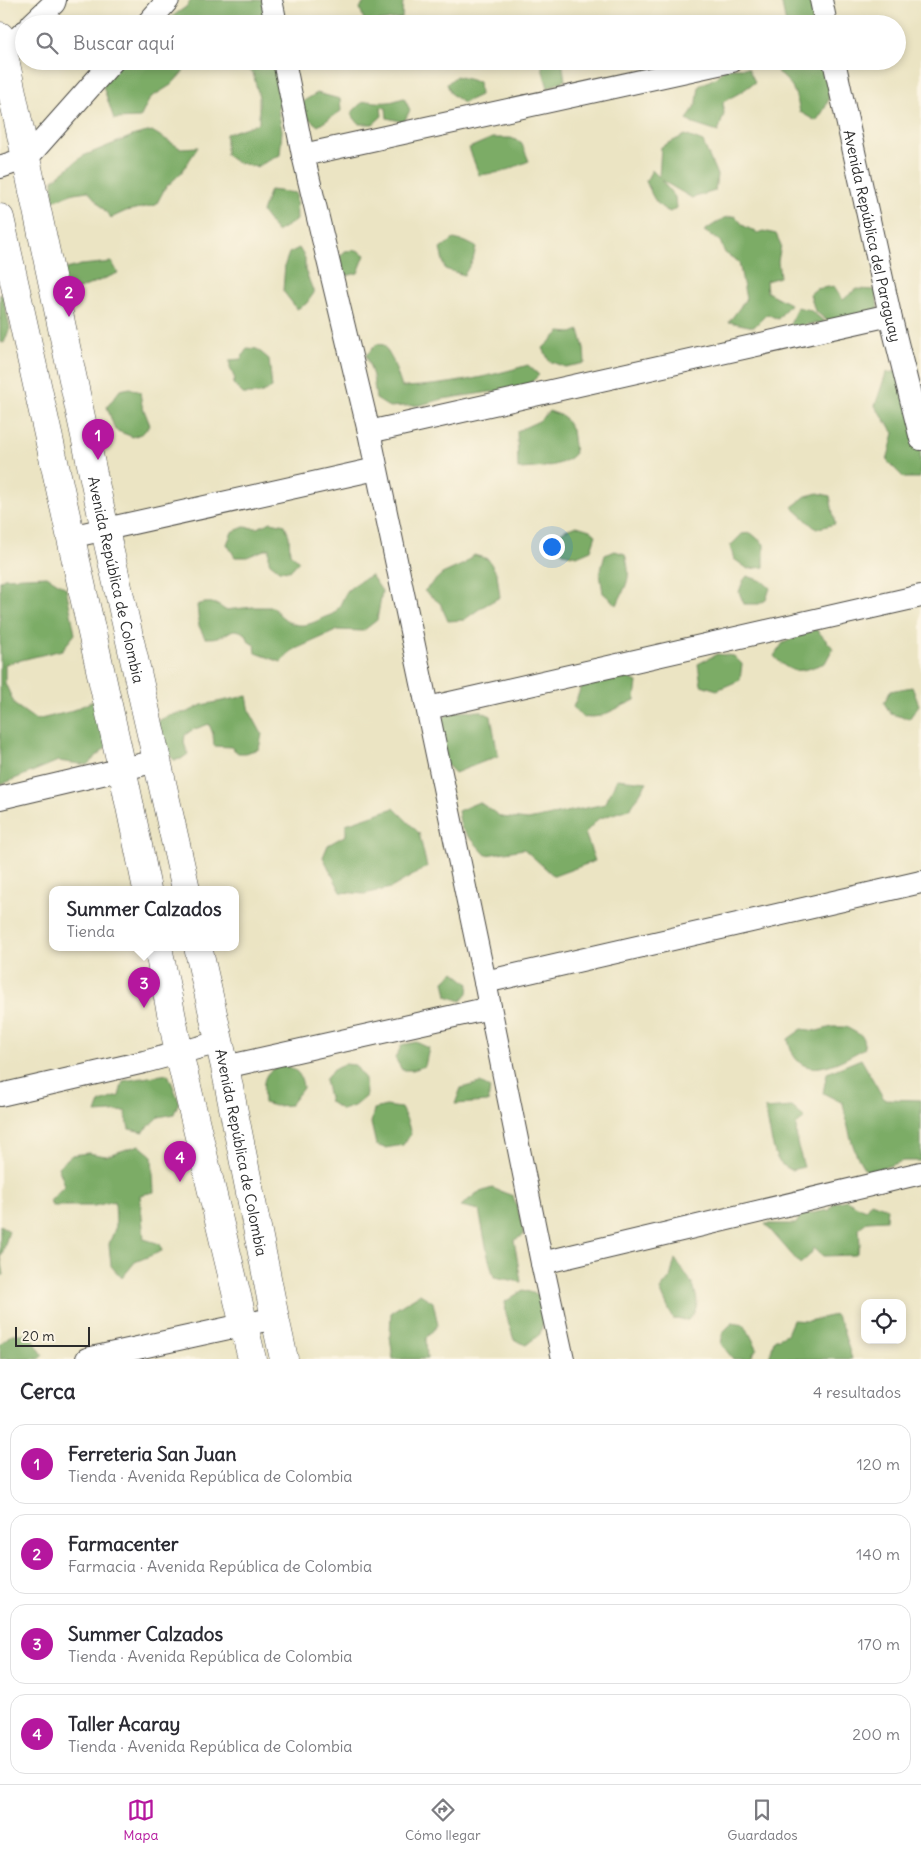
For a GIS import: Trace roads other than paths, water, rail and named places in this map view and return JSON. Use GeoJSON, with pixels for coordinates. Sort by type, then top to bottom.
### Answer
{"type":"FeatureCollection","features":[{"type":"Feature","properties":{"kind":"street"},"geometry":{"type":"LineString","coordinates":[[41,15],[55,0]]}},
{"type":"Feature","properties":{"kind":"street"},"geometry":{"type":"LineString","coordinates":[[155,15],[168,0]]}},
{"type":"Feature","properties":{"kind":"street"},"geometry":{"type":"LineString","coordinates":[[271,0],[274,15]]}},
{"type":"Feature","properties":{"kind":"street"},"geometry":{"type":"LineString","coordinates":[[821,0],[824,15]]}},
{"type":"Feature","properties":{"kind":"street"},"geometry":{"type":"LineString","coordinates":[[1,46],[15,37]]}},
{"type":"Feature","properties":{"kind":"street","name":"Avenida República de Colombia"},"geometry":{"type":"LineString","coordinates":[[1,46],[27,158],[105,530],[185,886]]}},
{"type":"Feature","properties":{"kind":"street"},"geometry":{"type":"LineString","coordinates":[[0,167],[27,158],[105,70]]}},
{"type":"Feature","properties":{"kind":"street"},"geometry":{"type":"LineString","coordinates":[[286,70],[303,155],[369,432],[563,1359]]}},
{"type":"Feature","properties":{"kind":"street"},"geometry":{"type":"LineString","coordinates":[[303,155],[691,70]]}},
{"type":"Feature","properties":{"kind":"street","name":"Avenida República del Paraguay"},"geometry":{"type":"LineString","coordinates":[[836,70],[890,315],[921,439]]}},
{"type":"Feature","properties":{"kind":"street"},"geometry":{"type":"LineString","coordinates":[[0,218],[146,886]]}},
{"type":"Feature","properties":{"kind":"street"},"geometry":{"type":"LineString","coordinates":[[369,432],[890,315]]}},
{"type":"Feature","properties":{"kind":"street"},"geometry":{"type":"LineString","coordinates":[[70,537],[376,469]]}},
{"type":"Feature","properties":{"kind":"street"},"geometry":{"type":"LineString","coordinates":[[428,708],[921,596]]}},
{"type":"Feature","properties":{"kind":"street"},"geometry":{"type":"LineString","coordinates":[[0,798],[157,761]]}},
{"type":"Feature","properties":{"kind":"street"},"geometry":{"type":"LineString","coordinates":[[485,982],[921,882]]}},
{"type":"Feature","properties":{"kind":"street"},"geometry":{"type":"LineString","coordinates":[[159,951],[180,1053],[252,1359]]}},
{"type":"Feature","properties":{"kind":"street","name":"Avenida República de Colombia"},"geometry":{"type":"LineString","coordinates":[[199,951],[284,1359]]}},
{"type":"Feature","properties":{"kind":"street"},"geometry":{"type":"LineString","coordinates":[[0,1095],[180,1053],[222,1055],[490,1008]]}},
{"type":"Feature","properties":{"kind":"street"},"geometry":{"type":"LineString","coordinates":[[542,1262],[921,1173]]}},
{"type":"Feature","properties":{"kind":"street"},"geometry":{"type":"LineString","coordinates":[[87,1359],[275,1318]]}},
{"type":"Feature","properties":{"kind":"place","name":"Farmacenter"},"geometry":{"type":"Point","coordinates":[69,317]}},
{"type":"Feature","properties":{"kind":"place","name":"Ferreteria San Juan"},"geometry":{"type":"Point","coordinates":[98,460]}},
{"type":"Feature","properties":{"kind":"place","name":"Summer Calzados"},"geometry":{"type":"Point","coordinates":[144,1008]}},
{"type":"Feature","properties":{"kind":"place","name":"Taller Acaray"},"geometry":{"type":"Point","coordinates":[180,1182]}}]}
